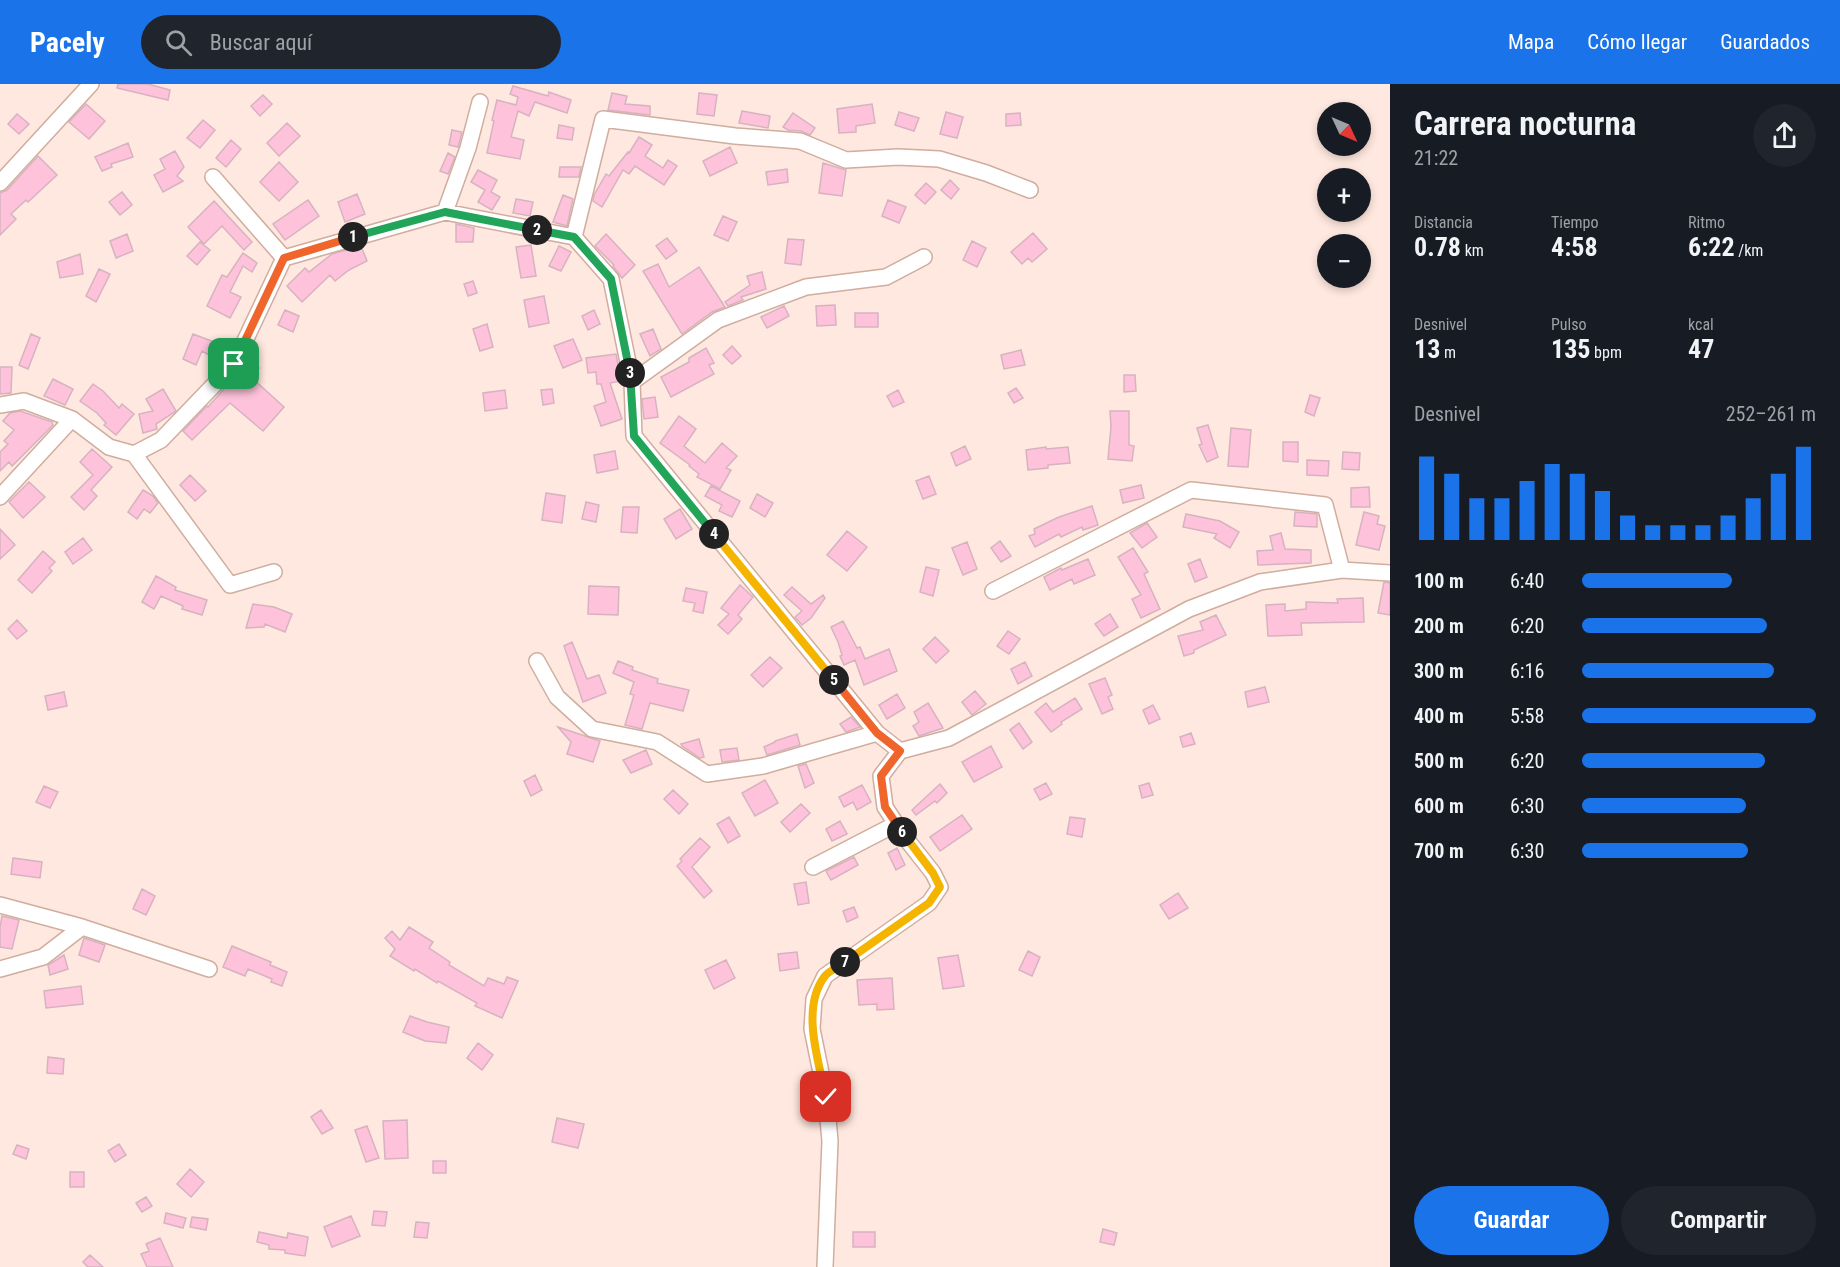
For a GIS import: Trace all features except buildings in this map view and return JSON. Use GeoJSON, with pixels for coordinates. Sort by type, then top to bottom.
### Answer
{"type":"FeatureCollection","features":[{"type":"Feature","properties":{"kind":"street"},"geometry":{"type":"LineString","coordinates":[[0,183],[91,84]]}},
{"type":"Feature","properties":{"kind":"street"},"geometry":{"type":"LineString","coordinates":[[445,212],[468,148],[480,102]]}},
{"type":"Feature","properties":{"kind":"street"},"geometry":{"type":"LineString","coordinates":[[574,237],[603,119],[735,136],[800,141],[846,160],[898,157],[939,159],[986,173],[1030,190]]}},
{"type":"Feature","properties":{"kind":"street"},"geometry":{"type":"LineString","coordinates":[[213,177],[284,258]]}},
{"type":"Feature","properties":{"kind":"street"},"geometry":{"type":"LineString","coordinates":[[134,454],[161,440],[234,364],[284,258],[445,212],[574,237],[611,279],[632,382],[634,436],[877,733],[900,751]]}},
{"type":"Feature","properties":{"kind":"street"},"geometry":{"type":"LineString","coordinates":[[632,382],[717,321],[806,287],[886,277],[924,257]]}},
{"type":"Feature","properties":{"kind":"street"},"geometry":{"type":"LineString","coordinates":[[0,405],[24,401],[72,419],[109,447],[134,454],[230,585],[274,572]]}},
{"type":"Feature","properties":{"kind":"street"},"geometry":{"type":"LineString","coordinates":[[0,497],[72,419]]}},
{"type":"Feature","properties":{"kind":"street"},"geometry":{"type":"LineString","coordinates":[[993,591],[1191,490],[1325,505],[1342,570]]}},
{"type":"Feature","properties":{"kind":"street"},"geometry":{"type":"LineString","coordinates":[[825,1267],[830,1141],[826,1097],[812,1029],[814,999],[825,976],[929,903],[940,887],[933,873],[885,807],[881,776],[900,751],[949,738],[1189,609],[1260,582],[1342,570],[1390,573]]}},
{"type":"Feature","properties":{"kind":"street"},"geometry":{"type":"LineString","coordinates":[[537,661],[557,697],[592,729],[657,742],[707,774],[764,766],[877,733]]}},
{"type":"Feature","properties":{"kind":"street"},"geometry":{"type":"LineString","coordinates":[[813,867],[896,824]]}},
{"type":"Feature","properties":{"kind":"street"},"geometry":{"type":"LineString","coordinates":[[0,905],[82,927],[209,969]]}},
{"type":"Feature","properties":{"kind":"street"},"geometry":{"type":"LineString","coordinates":[[0,969],[43,957],[82,927]]}},
{"type":"Feature","properties":{"kind":"route"},"geometry":{"type":"LineString","coordinates":[[234,364],[284,258],[445,212],[574,237],[611,279],[632,382],[634,436],[877,733],[900,751],[881,776],[885,807],[933,873],[940,887],[929,903],[825,976],[814,999],[812,1029],[826,1097]]}}]}
